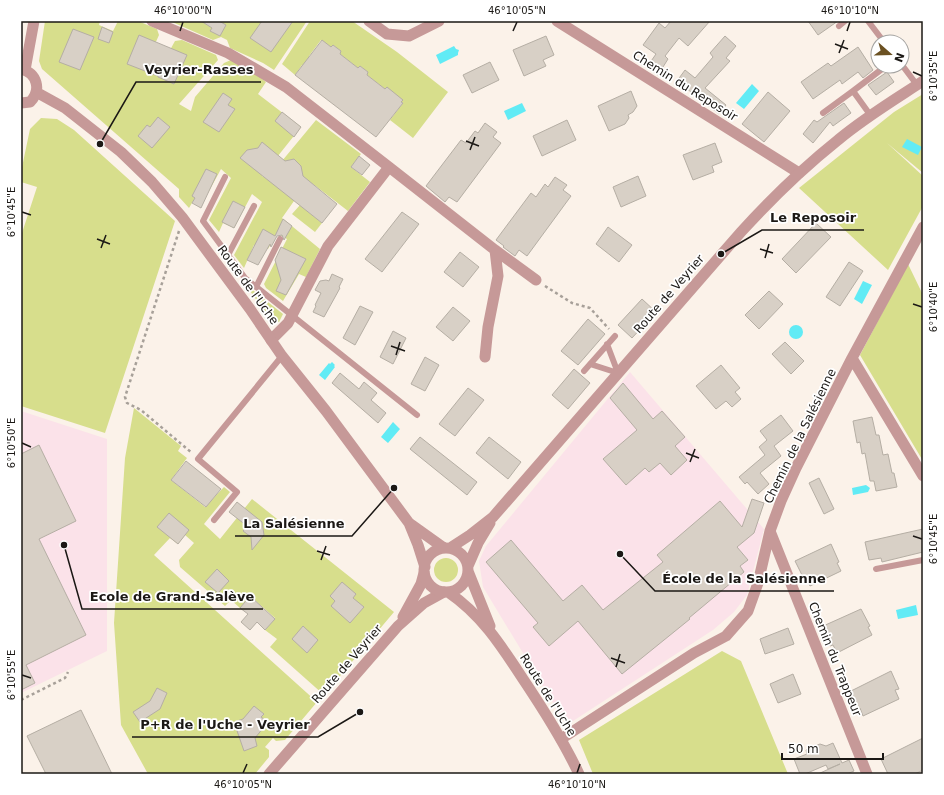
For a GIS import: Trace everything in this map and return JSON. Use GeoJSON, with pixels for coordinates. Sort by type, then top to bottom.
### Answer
{"type":"FeatureCollection","features":[{"type":"Feature","properties":{"kind":"street"},"geometry":{"type":"LineString","coordinates":[[21,105],[30,102],[35,97],[36,92],[36,81],[33,76],[23,69],[34,21]]}},
{"type":"Feature","properties":{"kind":"street"},"geometry":{"type":"LineString","coordinates":[[152,21],[228,54],[286,87],[495,250],[536,280]]}},
{"type":"Feature","properties":{"kind":"street"},"geometry":{"type":"LineString","coordinates":[[369,21],[387,34],[409,36],[439,21]]}},
{"type":"Feature","properties":{"kind":"street","name":"Chemin du Reposoir"},"geometry":{"type":"LineString","coordinates":[[557,21],[799,173]]}},
{"type":"Feature","properties":{"kind":"street","name":"Route de Veyrier"},"geometry":{"type":"LineString","coordinates":[[468,568],[478,543],[493,517],[741,232],[799,173],[838,139],[920,83]]}},
{"type":"Feature","properties":{"kind":"street","name":"Route de l'Uche"},"geometry":{"type":"LineString","coordinates":[[36,92],[65,108],[121,152],[152,182],[182,217],[250,309],[282,356],[326,411],[409,522],[418,545],[424,570]]}},
{"type":"Feature","properties":{"kind":"street"},"geometry":{"type":"LineString","coordinates":[[271,340],[288,323],[328,246],[389,167]]}},
{"type":"Feature","properties":{"kind":"street","name":"Chemin de la Salésienne"},"geometry":{"type":"LineString","coordinates":[[561,739],[694,653],[726,636],[748,611],[758,583],[770,532],[781,501],[796,468],[852,358],[923,227]]}},
{"type":"Feature","properties":{"kind":"street"},"geometry":{"type":"LineString","coordinates":[[485,357],[488,326],[498,276],[495,250]]}},
{"type":"Feature","properties":{"kind":"street"},"geometry":{"type":"LineString","coordinates":[[852,358],[923,476]]}},
{"type":"Feature","properties":{"kind":"street","name":"Route de Veyrier"},"geometry":{"type":"LineString","coordinates":[[447,548],[470,535],[493,517]]}},
{"type":"Feature","properties":{"kind":"street","name":"Route de l'Uche"},"geometry":{"type":"LineString","coordinates":[[409,522],[447,548]]}},
{"type":"Feature","properties":{"kind":"street","name":"Chemin du Trappeur"},"geometry":{"type":"LineString","coordinates":[[770,532],[867,774]]}},
{"type":"Feature","properties":{"kind":"street"},"geometry":{"type":"LineString","coordinates":[[447,548],[455,549],[464,556],[468,568],[467,576],[462,585],[453,591],[446,592],[433,588],[426,579],[424,570],[429,556],[438,549],[447,548]]}},
{"type":"Feature","properties":{"kind":"street","name":"Route de l'Uche"},"geometry":{"type":"LineString","coordinates":[[468,568],[492,632]]}},
{"type":"Feature","properties":{"kind":"street","name":"Route de Veyrier"},"geometry":{"type":"LineString","coordinates":[[398,626],[421,584],[424,570]]}},
{"type":"Feature","properties":{"kind":"street","name":"Route de Veyrier"},"geometry":{"type":"LineString","coordinates":[[269,774],[398,626],[424,603],[446,592]]}},
{"type":"Feature","properties":{"kind":"street","name":"Route de l'Uche"},"geometry":{"type":"LineString","coordinates":[[446,592],[460,600],[492,632],[540,704],[580,774]]}},
{"type":"Feature","properties":{"kind":"lane"},"geometry":{"type":"LineString","coordinates":[[839,26],[845,21]]}},
{"type":"Feature","properties":{"kind":"lane"},"geometry":{"type":"LineString","coordinates":[[868,21],[878,34]]}},
{"type":"Feature","properties":{"kind":"lane"},"geometry":{"type":"LineString","coordinates":[[910,73],[920,83]]}},
{"type":"Feature","properties":{"kind":"lane"},"geometry":{"type":"LineString","coordinates":[[823,113],[875,74]]}},
{"type":"Feature","properties":{"kind":"lane"},"geometry":{"type":"LineString","coordinates":[[852,91],[871,116]]}},
{"type":"Feature","properties":{"kind":"lane"},"geometry":{"type":"LineString","coordinates":[[225,177],[203,221],[245,278],[417,415]]}},
{"type":"Feature","properties":{"kind":"lane"},"geometry":{"type":"LineString","coordinates":[[228,255],[254,206]]}},
{"type":"Feature","properties":{"kind":"lane"},"geometry":{"type":"LineString","coordinates":[[256,287],[280,239]]}},
{"type":"Feature","properties":{"kind":"lane"},"geometry":{"type":"LineString","coordinates":[[584,371],[615,336]]}},
{"type":"Feature","properties":{"kind":"lane"},"geometry":{"type":"LineString","coordinates":[[607,344],[618,373]]}},
{"type":"Feature","properties":{"kind":"lane"},"geometry":{"type":"LineString","coordinates":[[214,520],[237,492],[198,459],[282,356]]}},
{"type":"Feature","properties":{"kind":"lane"},"geometry":{"type":"LineString","coordinates":[[590,364],[618,373]]}},
{"type":"Feature","properties":{"kind":"lane"},"geometry":{"type":"LineString","coordinates":[[876,569],[923,560]]}},
{"type":"Feature","properties":{"kind":"path"},"geometry":{"type":"LineString","coordinates":[[182,217],[176,242],[125,397],[127,403],[141,410],[198,459]]}},
{"type":"Feature","properties":{"kind":"path"},"geometry":{"type":"LineString","coordinates":[[536,280],[557,295],[572,303],[590,308],[615,336]]}},
{"type":"Feature","properties":{"kind":"path"},"geometry":{"type":"LineString","coordinates":[[21,700],[65,678],[68,672]]}},
{"type":"Feature","properties":{"kind":"shaded area"},"geometry":{"type":"Polygon","coordinates":[[[630,372],[764,529],[747,595],[734,612],[713,630],[573,721],[561,716],[483,587],[479,561],[486,546],[630,372]]]}},
{"type":"Feature","properties":{"kind":"shaded area"},"geometry":{"type":"Polygon","coordinates":[[[21,411],[107,439],[107,651],[21,693],[21,411]]]}},
{"type":"Feature","properties":{"kind":"green space"},"geometry":{"type":"Polygon","coordinates":[[[45,21],[100,21],[99,25],[113,31],[118,21],[138,21],[157,29],[159,35],[155,44],[170,50],[175,41],[182,40],[216,55],[218,60],[179,104],[191,111],[195,97],[224,63],[231,60],[255,73],[266,82],[258,94],[301,127],[262,176],[267,179],[316,120],[361,154],[351,167],[370,182],[348,211],[313,184],[294,201],[282,218],[320,249],[306,277],[299,274],[283,301],[266,288],[264,284],[287,239],[277,233],[268,249],[261,246],[260,248],[254,245],[244,268],[234,255],[262,202],[252,194],[234,228],[223,223],[219,232],[209,220],[231,178],[221,169],[208,193],[203,190],[195,198],[189,208],[179,197],[179,189],[42,69],[39,61],[45,21]]]}},
{"type":"Feature","properties":{"kind":"green space"},"geometry":{"type":"Polygon","coordinates":[[[170,21],[307,21],[274,70],[263,63],[230,48],[227,40],[221,37],[213,40],[170,21]]]}},
{"type":"Feature","properties":{"kind":"green space"},"geometry":{"type":"Polygon","coordinates":[[[310,21],[352,21],[397,52],[448,92],[413,138],[390,120],[403,103],[367,75],[368,72],[360,66],[358,68],[340,54],[341,51],[333,45],[331,47],[321,40],[309,56],[318,64],[312,72],[302,65],[295,75],[282,64],[310,21]]]}},
{"type":"Feature","properties":{"kind":"green space"},"geometry":{"type":"Polygon","coordinates":[[[923,94],[923,173],[887,143],[923,176],[923,206],[888,270],[799,188],[894,112],[923,94]]]}},
{"type":"Feature","properties":{"kind":"green space"},"geometry":{"type":"Polygon","coordinates":[[[41,118],[57,119],[74,130],[175,221],[105,433],[21,406],[21,236],[37,187],[21,182],[21,172],[30,129],[41,118]]]}},
{"type":"Feature","properties":{"kind":"green space"},"geometry":{"type":"Polygon","coordinates":[[[300,205],[322,223],[315,232],[292,214],[300,205]]]}},
{"type":"Feature","properties":{"kind":"green space"},"geometry":{"type":"Polygon","coordinates":[[[908,264],[923,295],[923,461],[860,355],[908,264]]]}},
{"type":"Feature","properties":{"kind":"green space"},"geometry":{"type":"Polygon","coordinates":[[[245,284],[283,314],[279,322],[271,320],[245,284]]]}},
{"type":"Feature","properties":{"kind":"green space"},"geometry":{"type":"Polygon","coordinates":[[[134,408],[181,446],[178,451],[187,458],[171,480],[205,507],[224,487],[230,492],[204,524],[220,539],[252,499],[394,612],[324,695],[270,647],[277,639],[265,630],[275,618],[250,596],[240,608],[231,600],[225,606],[180,567],[179,560],[194,543],[185,535],[178,544],[170,538],[154,555],[317,702],[285,740],[276,741],[273,738],[265,747],[269,750],[269,757],[255,774],[148,774],[121,725],[114,623],[125,458],[134,408]]]}},
{"type":"Feature","properties":{"kind":"green space"},"geometry":{"type":"Polygon","coordinates":[[[446,558],[451,559],[457,565],[457,575],[451,581],[446,582],[441,581],[435,575],[434,570],[435,565],[441,559],[446,558]]]}},
{"type":"Feature","properties":{"kind":"green space"},"geometry":{"type":"Polygon","coordinates":[[[722,651],[741,661],[788,774],[593,774],[579,740],[722,651]]]}},
{"type":"Feature","properties":{"kind":"water"},"geometry":{"type":"Polygon","coordinates":[[[454,46],[459,50],[458,55],[440,64],[436,55],[454,46]]]}},
{"type":"Feature","properties":{"kind":"water"},"geometry":{"type":"Polygon","coordinates":[[[752,84],[759,91],[744,109],[736,103],[752,84]]]}},
{"type":"Feature","properties":{"kind":"water"},"geometry":{"type":"Polygon","coordinates":[[[522,103],[526,111],[508,120],[504,111],[522,103]]]}},
{"type":"Feature","properties":{"kind":"water"},"geometry":{"type":"Polygon","coordinates":[[[907,139],[922,147],[918,155],[902,147],[907,139]]]}},
{"type":"Feature","properties":{"kind":"water"},"geometry":{"type":"Polygon","coordinates":[[[863,281],[872,285],[862,304],[854,299],[863,281]]]}},
{"type":"Feature","properties":{"kind":"water"},"geometry":{"type":"Polygon","coordinates":[[[793,325],[799,325],[803,329],[803,335],[799,339],[793,339],[789,335],[789,329],[793,325]]]}},
{"type":"Feature","properties":{"kind":"water"},"geometry":{"type":"Polygon","coordinates":[[[332,362],[335,367],[325,380],[319,375],[329,363],[330,364],[332,362]]]}},
{"type":"Feature","properties":{"kind":"water"},"geometry":{"type":"Polygon","coordinates":[[[393,422],[400,429],[388,443],[381,437],[393,422]]]}},
{"type":"Feature","properties":{"kind":"water"},"geometry":{"type":"Polygon","coordinates":[[[866,485],[870,488],[868,492],[853,495],[852,488],[866,485]]]}},
{"type":"Feature","properties":{"kind":"water"},"geometry":{"type":"Polygon","coordinates":[[[916,605],[918,615],[898,619],[896,610],[916,605]]]}},
{"type":"Feature","properties":{"kind":"building"},"geometry":{"type":"Polygon","coordinates":[[[201,21],[219,21],[226,25],[220,36],[210,31],[212,28],[201,21]]]}},
{"type":"Feature","properties":{"kind":"building"},"geometry":{"type":"Polygon","coordinates":[[[262,21],[293,21],[271,52],[250,38],[262,21]]]}},
{"type":"Feature","properties":{"kind":"building"},"geometry":{"type":"Polygon","coordinates":[[[671,21],[710,21],[688,46],[679,38],[665,56],[668,59],[658,75],[647,67],[656,54],[643,45],[659,23],[665,28],[671,21]]]}},
{"type":"Feature","properties":{"kind":"building"},"geometry":{"type":"Polygon","coordinates":[[[808,21],[838,21],[818,35],[808,21]]]}},
{"type":"Feature","properties":{"kind":"building"},"geometry":{"type":"Polygon","coordinates":[[[102,27],[113,32],[109,43],[98,39],[102,27]]]}},
{"type":"Feature","properties":{"kind":"building"},"geometry":{"type":"Polygon","coordinates":[[[73,29],[94,37],[80,70],[59,62],[73,29]]]}},
{"type":"Feature","properties":{"kind":"building"},"geometry":{"type":"Polygon","coordinates":[[[139,35],[187,55],[174,84],[127,64],[139,35]]]}},
{"type":"Feature","properties":{"kind":"building"},"geometry":{"type":"Polygon","coordinates":[[[546,36],[554,55],[543,60],[546,66],[524,76],[513,50],[546,36]]]}},
{"type":"Feature","properties":{"kind":"building"},"geometry":{"type":"Polygon","coordinates":[[[725,36],[736,46],[726,58],[730,61],[705,88],[726,105],[719,114],[677,81],[685,70],[695,78],[713,57],[710,53],[725,36]]]}},
{"type":"Feature","properties":{"kind":"building"},"geometry":{"type":"Polygon","coordinates":[[[322,40],[331,47],[333,45],[341,51],[340,54],[358,68],[360,66],[368,72],[367,75],[385,89],[387,87],[403,100],[401,102],[403,103],[376,137],[295,75],[322,40]]]}},
{"type":"Feature","properties":{"kind":"building"},"geometry":{"type":"Polygon","coordinates":[[[858,47],[870,65],[870,72],[863,78],[858,72],[842,84],[840,80],[813,99],[801,82],[828,63],[831,66],[858,47]]]}},
{"type":"Feature","properties":{"kind":"building"},"geometry":{"type":"Polygon","coordinates":[[[490,62],[499,80],[472,93],[463,75],[490,62]]]}},
{"type":"Feature","properties":{"kind":"building"},"geometry":{"type":"Polygon","coordinates":[[[884,74],[888,74],[894,82],[876,95],[868,85],[884,74]]]}},
{"type":"Feature","properties":{"kind":"building"},"geometry":{"type":"Polygon","coordinates":[[[631,91],[637,106],[633,112],[628,115],[629,118],[625,124],[609,131],[598,106],[631,91]]]}},
{"type":"Feature","properties":{"kind":"building"},"geometry":{"type":"Polygon","coordinates":[[[768,92],[790,111],[764,142],[742,124],[768,92]]]}},
{"type":"Feature","properties":{"kind":"building"},"geometry":{"type":"Polygon","coordinates":[[[223,93],[232,99],[228,105],[235,109],[219,132],[203,122],[223,93]]]}},
{"type":"Feature","properties":{"kind":"building"},"geometry":{"type":"Polygon","coordinates":[[[844,103],[851,113],[833,126],[830,122],[813,143],[803,134],[814,120],[817,122],[844,103]]]}},
{"type":"Feature","properties":{"kind":"building"},"geometry":{"type":"Polygon","coordinates":[[[282,112],[301,127],[294,137],[275,121],[282,112]]]}},
{"type":"Feature","properties":{"kind":"building"},"geometry":{"type":"Polygon","coordinates":[[[158,117],[170,127],[152,148],[138,136],[147,125],[150,127],[158,117]]]}},
{"type":"Feature","properties":{"kind":"building"},"geometry":{"type":"Polygon","coordinates":[[[567,120],[576,140],[542,156],[533,136],[567,120]]]}},
{"type":"Feature","properties":{"kind":"building"},"geometry":{"type":"Polygon","coordinates":[[[485,123],[497,132],[493,137],[501,143],[457,202],[449,197],[445,202],[426,186],[461,140],[466,143],[475,131],[478,133],[485,123]]]}},
{"type":"Feature","properties":{"kind":"building"},"geometry":{"type":"Polygon","coordinates":[[[262,142],[285,161],[294,159],[301,166],[303,176],[337,204],[322,223],[240,158],[247,150],[258,148],[262,142]]]}},
{"type":"Feature","properties":{"kind":"building"},"geometry":{"type":"Polygon","coordinates":[[[715,143],[722,162],[712,166],[714,172],[693,180],[683,155],[715,143]]]}},
{"type":"Feature","properties":{"kind":"building"},"geometry":{"type":"Polygon","coordinates":[[[359,156],[370,165],[362,175],[351,167],[359,156]]]}},
{"type":"Feature","properties":{"kind":"building"},"geometry":{"type":"Polygon","coordinates":[[[206,169],[217,174],[201,208],[192,203],[195,198],[192,196],[206,169]]]}},
{"type":"Feature","properties":{"kind":"building"},"geometry":{"type":"Polygon","coordinates":[[[638,176],[646,196],[621,207],[613,187],[638,176]]]}},
{"type":"Feature","properties":{"kind":"building"},"geometry":{"type":"Polygon","coordinates":[[[555,177],[567,185],[563,190],[571,196],[527,256],[519,250],[515,256],[496,240],[531,193],[536,197],[545,184],[548,187],[555,177]]]}},
{"type":"Feature","properties":{"kind":"building"},"geometry":{"type":"Polygon","coordinates":[[[233,201],[245,207],[234,228],[222,222],[233,201]]]}},
{"type":"Feature","properties":{"kind":"building"},"geometry":{"type":"Polygon","coordinates":[[[402,212],[419,224],[382,272],[365,259],[402,212]]]}},
{"type":"Feature","properties":{"kind":"building"},"geometry":{"type":"Polygon","coordinates":[[[283,219],[292,226],[284,240],[282,235],[277,236],[271,247],[270,244],[258,265],[247,260],[263,229],[275,236],[283,219]]]}},
{"type":"Feature","properties":{"kind":"building"},"geometry":{"type":"Polygon","coordinates":[[[816,223],[831,237],[796,273],[782,259],[816,223]]]}},
{"type":"Feature","properties":{"kind":"building"},"geometry":{"type":"Polygon","coordinates":[[[608,227],[632,245],[619,262],[596,244],[608,227]]]}},
{"type":"Feature","properties":{"kind":"building"},"geometry":{"type":"Polygon","coordinates":[[[281,247],[306,259],[286,295],[276,291],[281,280],[275,260],[281,247]]]}},
{"type":"Feature","properties":{"kind":"building"},"geometry":{"type":"Polygon","coordinates":[[[460,252],[479,267],[463,287],[444,272],[460,252]]]}},
{"type":"Feature","properties":{"kind":"building"},"geometry":{"type":"Polygon","coordinates":[[[849,262],[863,271],[840,306],[826,297],[849,262]]]}},
{"type":"Feature","properties":{"kind":"building"},"geometry":{"type":"Polygon","coordinates":[[[332,274],[343,279],[339,287],[340,288],[324,317],[313,312],[321,293],[315,290],[320,281],[329,281],[332,274]]]}},
{"type":"Feature","properties":{"kind":"building"},"geometry":{"type":"Polygon","coordinates":[[[769,291],[783,304],[759,329],[745,315],[769,291]]]}},
{"type":"Feature","properties":{"kind":"building"},"geometry":{"type":"Polygon","coordinates":[[[642,299],[656,312],[632,338],[618,325],[642,299]]]}},
{"type":"Feature","properties":{"kind":"building"},"geometry":{"type":"Polygon","coordinates":[[[360,306],[373,312],[355,345],[343,338],[360,306]]]}},
{"type":"Feature","properties":{"kind":"building"},"geometry":{"type":"Polygon","coordinates":[[[453,307],[470,321],[453,341],[436,327],[453,307]]]}},
{"type":"Feature","properties":{"kind":"building"},"geometry":{"type":"Polygon","coordinates":[[[588,319],[605,334],[578,365],[561,351],[588,319]]]}},
{"type":"Feature","properties":{"kind":"building"},"geometry":{"type":"Polygon","coordinates":[[[393,331],[406,338],[393,364],[380,357],[393,331]]]}},
{"type":"Feature","properties":{"kind":"building"},"geometry":{"type":"Polygon","coordinates":[[[785,342],[804,361],[791,374],[772,354],[785,342]]]}},
{"type":"Feature","properties":{"kind":"building"},"geometry":{"type":"Polygon","coordinates":[[[425,357],[439,365],[425,391],[411,384],[425,357]]]}},
{"type":"Feature","properties":{"kind":"building"},"geometry":{"type":"Polygon","coordinates":[[[721,365],[740,388],[735,392],[741,399],[732,407],[726,401],[716,409],[696,386],[721,365]]]}},
{"type":"Feature","properties":{"kind":"building"},"geometry":{"type":"Polygon","coordinates":[[[574,369],[590,383],[568,409],[552,395],[574,369]]]}},
{"type":"Feature","properties":{"kind":"building"},"geometry":{"type":"Polygon","coordinates":[[[340,373],[359,389],[364,382],[377,393],[371,400],[386,413],[378,423],[332,383],[340,373]]]}},
{"type":"Feature","properties":{"kind":"building"},"geometry":{"type":"Polygon","coordinates":[[[623,383],[653,419],[662,411],[685,437],[675,446],[687,460],[671,475],[660,463],[649,472],[645,468],[626,485],[603,459],[637,430],[610,398],[623,383]]]}},
{"type":"Feature","properties":{"kind":"building"},"geometry":{"type":"Polygon","coordinates":[[[468,388],[484,400],[455,436],[439,424],[468,388]]]}},
{"type":"Feature","properties":{"kind":"building"},"geometry":{"type":"Polygon","coordinates":[[[781,415],[793,431],[774,446],[781,456],[760,473],[769,484],[758,494],[747,482],[745,484],[739,477],[765,455],[759,447],[767,440],[760,431],[781,415]]]}},
{"type":"Feature","properties":{"kind":"building"},"geometry":{"type":"Polygon","coordinates":[[[872,417],[876,435],[879,435],[883,455],[888,454],[897,487],[876,491],[874,481],[870,481],[865,453],[862,454],[860,442],[857,443],[853,421],[872,417]]]}},
{"type":"Feature","properties":{"kind":"building"},"geometry":{"type":"Polygon","coordinates":[[[420,437],[477,482],[467,495],[410,449],[420,437]]]}},
{"type":"Feature","properties":{"kind":"building"},"geometry":{"type":"Polygon","coordinates":[[[489,437],[521,462],[508,479],[476,453],[489,437]]]}},
{"type":"Feature","properties":{"kind":"building"},"geometry":{"type":"Polygon","coordinates":[[[39,445],[76,521],[39,539],[86,635],[26,665],[35,683],[21,690],[21,454],[39,445]]]}},
{"type":"Feature","properties":{"kind":"building"},"geometry":{"type":"Polygon","coordinates":[[[186,461],[221,489],[206,507],[171,480],[186,461]]]}},
{"type":"Feature","properties":{"kind":"building"},"geometry":{"type":"Polygon","coordinates":[[[819,478],[834,509],[824,514],[809,483],[819,478]]]}},
{"type":"Feature","properties":{"kind":"building"},"geometry":{"type":"Polygon","coordinates":[[[752,499],[764,503],[754,533],[737,547],[748,560],[740,566],[744,572],[689,618],[690,619],[622,674],[578,621],[549,646],[533,627],[538,623],[486,562],[511,540],[563,601],[582,585],[603,610],[663,562],[657,555],[720,501],[742,527],[752,499]]]}},
{"type":"Feature","properties":{"kind":"building"},"geometry":{"type":"Polygon","coordinates":[[[237,502],[262,522],[264,535],[252,550],[251,537],[243,531],[247,526],[229,512],[237,502]]]}},
{"type":"Feature","properties":{"kind":"building"},"geometry":{"type":"Polygon","coordinates":[[[169,513],[189,530],[178,544],[157,527],[169,513]]]}},
{"type":"Feature","properties":{"kind":"building"},"geometry":{"type":"Polygon","coordinates":[[[923,529],[923,552],[882,562],[881,558],[869,560],[865,542],[923,529]]]}},
{"type":"Feature","properties":{"kind":"building"},"geometry":{"type":"Polygon","coordinates":[[[831,544],[839,562],[837,563],[841,571],[810,586],[806,578],[804,579],[795,561],[831,544]]]}},
{"type":"Feature","properties":{"kind":"building"},"geometry":{"type":"Polygon","coordinates":[[[217,569],[229,581],[218,593],[205,582],[217,569]]]}},
{"type":"Feature","properties":{"kind":"building"},"geometry":{"type":"Polygon","coordinates":[[[342,582],[356,594],[353,598],[364,607],[350,623],[331,606],[335,601],[330,596],[342,582]]]}},
{"type":"Feature","properties":{"kind":"building"},"geometry":{"type":"Polygon","coordinates":[[[250,596],[275,619],[265,630],[257,622],[250,630],[241,622],[248,614],[240,608],[250,596]]]}},
{"type":"Feature","properties":{"kind":"building"},"geometry":{"type":"Polygon","coordinates":[[[861,609],[870,626],[868,627],[872,635],[837,653],[833,645],[830,646],[821,627],[861,609]]]}},
{"type":"Feature","properties":{"kind":"building"},"geometry":{"type":"Polygon","coordinates":[[[303,626],[318,640],[307,653],[292,639],[303,626]]]}},
{"type":"Feature","properties":{"kind":"building"},"geometry":{"type":"Polygon","coordinates":[[[788,628],[794,644],[765,654],[760,639],[788,628]]]}},
{"type":"Feature","properties":{"kind":"building"},"geometry":{"type":"Polygon","coordinates":[[[891,671],[899,689],[895,690],[899,699],[863,716],[860,708],[857,709],[849,692],[891,671]]]}},
{"type":"Feature","properties":{"kind":"building"},"geometry":{"type":"Polygon","coordinates":[[[793,674],[801,694],[778,703],[770,684],[793,674]]]}},
{"type":"Feature","properties":{"kind":"building"},"geometry":{"type":"Polygon","coordinates":[[[157,688],[167,693],[160,709],[140,722],[133,712],[150,701],[157,688]]]}},
{"type":"Feature","properties":{"kind":"building"},"geometry":{"type":"Polygon","coordinates":[[[254,706],[264,714],[261,717],[268,722],[255,738],[257,746],[244,751],[234,722],[243,719],[254,706]]]}},
{"type":"Feature","properties":{"kind":"building"},"geometry":{"type":"Polygon","coordinates":[[[81,710],[112,774],[46,774],[27,736],[81,710]]]}},
{"type":"Feature","properties":{"kind":"building"},"geometry":{"type":"Polygon","coordinates":[[[923,738],[923,770],[915,774],[888,774],[881,759],[923,738]]]}},
{"type":"Feature","properties":{"kind":"building"},"geometry":{"type":"Polygon","coordinates":[[[833,743],[842,763],[849,760],[854,771],[847,774],[818,774],[840,764],[828,769],[826,765],[805,774],[800,774],[794,759],[807,754],[806,750],[820,744],[826,746],[833,743]]]}},
{"type":"Feature","properties":{"kind":"place","name":"Veyrier-Rasses"},"geometry":{"type":"Point","coordinates":[100,144]}},
{"type":"Feature","properties":{"kind":"place","name":"Le Reposoir"},"geometry":{"type":"Point","coordinates":[721,254]}},
{"type":"Feature","properties":{"kind":"place","name":"La Salésienne"},"geometry":{"type":"Point","coordinates":[394,488]}},
{"type":"Feature","properties":{"kind":"place","name":"Ecole de Grand-Salève"},"geometry":{"type":"Point","coordinates":[64,545]}},
{"type":"Feature","properties":{"kind":"place","name":"École de la Salésienne"},"geometry":{"type":"Point","coordinates":[620,554]}},
{"type":"Feature","properties":{"kind":"place","name":"P+R de l'Uche - Veyrier"},"geometry":{"type":"Point","coordinates":[360,712]}}]}
